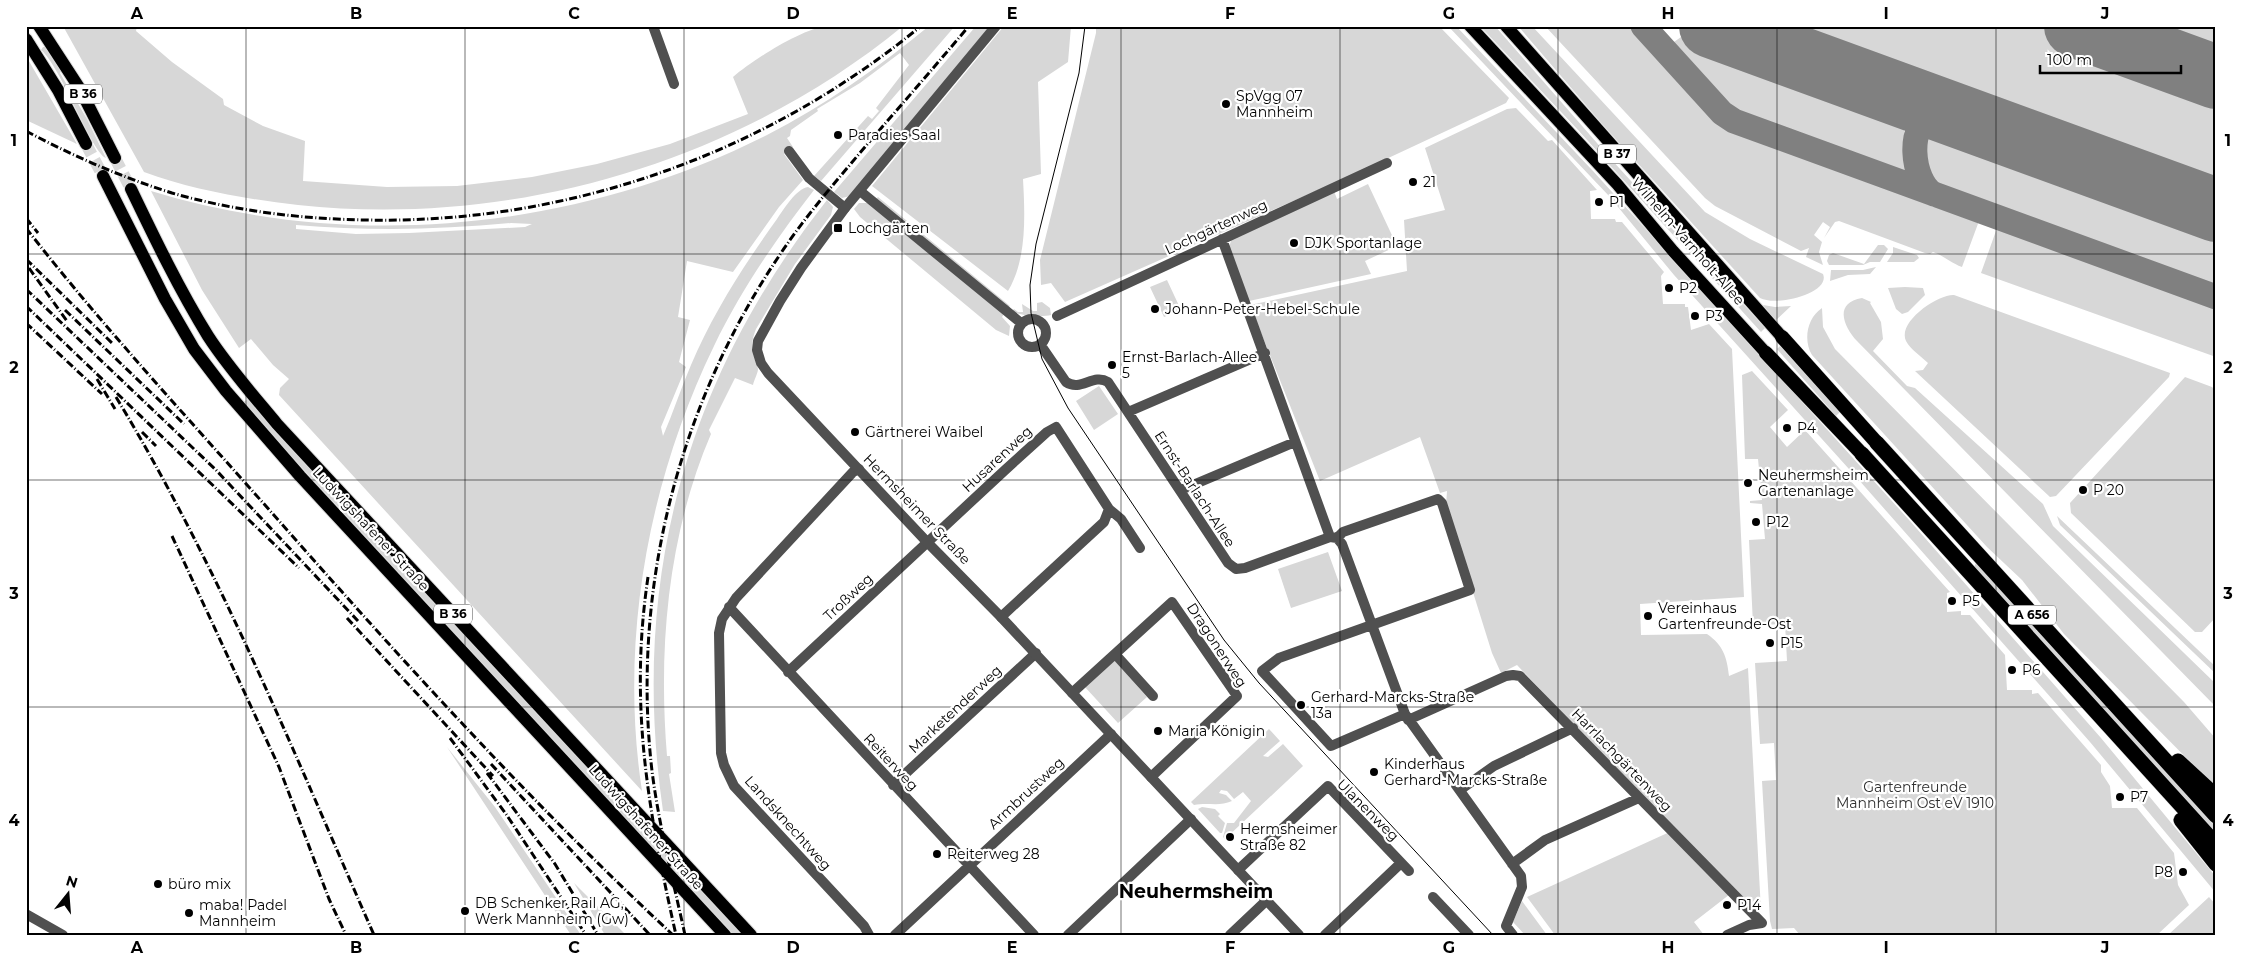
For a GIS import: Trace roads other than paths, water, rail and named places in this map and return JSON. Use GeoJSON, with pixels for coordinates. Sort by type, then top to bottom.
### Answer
{"type":"FeatureCollection","features":[{"type":"Feature","properties":{"kind":"highway","name":"Wilhelm-Varnholt-Allee"},"geometry":{"type":"LineString","coordinates":[[1782,337],[1877,443]]}},
{"type":"Feature","properties":{"kind":"highway","name":"Wilhelm-Varnholt-Allee"},"geometry":{"type":"LineString","coordinates":[[1766,353],[1862,454]]}},
{"type":"Feature","properties":{"kind":"highway","name":"A 656"},"geometry":{"type":"LineString","coordinates":[[1877,443],[2118,711],[2216,816]]}},
{"type":"Feature","properties":{"kind":"highway","name":"A 656"},"geometry":{"type":"LineString","coordinates":[[1862,454],[2216,844]]}},
{"type":"Feature","properties":{"kind":"highway"},"geometry":{"type":"LineString","coordinates":[[2118,711],[2143,726],[2216,796]]}},
{"type":"Feature","properties":{"kind":"highway"},"geometry":{"type":"LineString","coordinates":[[2166,790],[2174,811],[2216,864]]}},
{"type":"Feature","properties":{"kind":"main road","name":"B 36"},"geometry":{"type":"LineString","coordinates":[[39,26],[80,90],[115,158]]}},
{"type":"Feature","properties":{"kind":"main road","name":"Wilhelm-Varnholt-Allee"},"geometry":{"type":"LineString","coordinates":[[1470,26],[1600,165],[1673,251],[1766,353]]}},
{"type":"Feature","properties":{"kind":"main road","name":"Wilhelm-Varnholt-Allee"},"geometry":{"type":"LineString","coordinates":[[1506,26],[1782,337]]}},
{"type":"Feature","properties":{"kind":"main road","name":"B 36"},"geometry":{"type":"LineString","coordinates":[[26,39],[58,90],[86,144]]}},
{"type":"Feature","properties":{"kind":"main road","name":"Ludwigshafener Straße"},"geometry":{"type":"LineString","coordinates":[[103,176],[165,299],[194,349],[226,391],[300,476],[725,935]]}},
{"type":"Feature","properties":{"kind":"main road","name":"Ludwigshafener Straße"},"geometry":{"type":"LineString","coordinates":[[131,189],[175,278],[209,336],[240,381],[290,438],[751,935]]}},
{"type":"Feature","properties":{"kind":"street"},"geometry":{"type":"LineString","coordinates":[[653,26],[674,84]]}},
{"type":"Feature","properties":{"kind":"street","name":"Hermsheimer Straße"},"geometry":{"type":"LineString","coordinates":[[996,26],[845,208],[780,301],[761,332],[757,350],[761,363],[768,373],[1002,617],[1299,935]]}},
{"type":"Feature","properties":{"kind":"street"},"geometry":{"type":"LineString","coordinates":[[789,151],[809,178],[845,208]]}},
{"type":"Feature","properties":{"kind":"street","name":"Lochgärtenweg"},"geometry":{"type":"LineString","coordinates":[[1057,316],[1387,162]]}},
{"type":"Feature","properties":{"kind":"street"},"geometry":{"type":"LineString","coordinates":[[860,191],[1021,323]]}},
{"type":"Feature","properties":{"kind":"street"},"geometry":{"type":"LineString","coordinates":[[1222,239],[1295,442],[1334,538],[1342,544],[1407,717],[1512,864],[1522,881],[1522,887],[1506,926],[1513,935]]}},
{"type":"Feature","properties":{"kind":"street"},"geometry":{"type":"LineString","coordinates":[[1032,318],[1040,322],[1046,330],[1046,335],[1040,344],[1033,347],[1022,344],[1017,334],[1021,323],[1032,318]]}},
{"type":"Feature","properties":{"kind":"street","name":"Ernst-Barlach-Allee"},"geometry":{"type":"LineString","coordinates":[[1040,344],[1066,382],[1071,386],[1078,386],[1097,378],[1102,378],[1108,382],[1228,563],[1236,569],[1245,568],[1334,538]]}},
{"type":"Feature","properties":{"kind":"street"},"geometry":{"type":"LineString","coordinates":[[1128,412],[1264,353]]}},
{"type":"Feature","properties":{"kind":"street","name":"Husarenweg"},"geometry":{"type":"LineString","coordinates":[[928,542],[1047,432],[1056,427],[1109,509]]}},
{"type":"Feature","properties":{"kind":"street"},"geometry":{"type":"LineString","coordinates":[[1181,490],[1295,442]]}},
{"type":"Feature","properties":{"kind":"street","name":"Landsknechtweg"},"geometry":{"type":"LineString","coordinates":[[859,469],[853,472],[729,608],[722,619],[718,633],[720,741],[724,765],[734,786],[864,926],[869,935]]}},
{"type":"Feature","properties":{"kind":"street"},"geometry":{"type":"LineString","coordinates":[[1334,538],[1344,532],[1432,500],[1438,499],[1442,503],[1470,590],[1372,626]]}},
{"type":"Feature","properties":{"kind":"street"},"geometry":{"type":"LineString","coordinates":[[1002,617],[1104,522],[1109,509],[1121,519],[1140,548]]}},
{"type":"Feature","properties":{"kind":"street","name":"Troßweg"},"geometry":{"type":"LineString","coordinates":[[788,672],[928,542]]}},
{"type":"Feature","properties":{"kind":"street","name":"Dragonerweg"},"geometry":{"type":"LineString","coordinates":[[1072,693],[1172,602],[1240,698],[1151,777]]}},
{"type":"Feature","properties":{"kind":"street","name":"Reiterweg"},"geometry":{"type":"LineString","coordinates":[[729,608],[1034,935]]}},
{"type":"Feature","properties":{"kind":"street","name":"Harrlachgärtenweg"},"geometry":{"type":"LineString","coordinates":[[1372,626],[1279,658],[1262,671],[1332,746],[1506,676],[1513,675],[1526,680],[1762,923],[1749,925],[1727,935]]}},
{"type":"Feature","properties":{"kind":"street","name":"Marketenderweg"},"geometry":{"type":"LineString","coordinates":[[894,785],[1036,653]]}},
{"type":"Feature","properties":{"kind":"street"},"geometry":{"type":"LineString","coordinates":[[1115,654],[1153,696]]}},
{"type":"Feature","properties":{"kind":"street"},"geometry":{"type":"LineString","coordinates":[[1460,790],[1494,766],[1573,728]]}},
{"type":"Feature","properties":{"kind":"street","name":"Armbrustweg"},"geometry":{"type":"LineString","coordinates":[[895,935],[1111,734]]}},
{"type":"Feature","properties":{"kind":"street","name":"Ulanenweg"},"geometry":{"type":"LineString","coordinates":[[1238,870],[1328,786],[1405,867],[1325,935]]}},
{"type":"Feature","properties":{"kind":"street"},"geometry":{"type":"LineString","coordinates":[[1512,864],[1545,840],[1640,798]]}},
{"type":"Feature","properties":{"kind":"street"},"geometry":{"type":"LineString","coordinates":[[1068,935],[1191,819]]}},
{"type":"Feature","properties":{"kind":"street"},"geometry":{"type":"LineString","coordinates":[[1433,897],[1469,935]]}},
{"type":"Feature","properties":{"kind":"street"},"geometry":{"type":"LineString","coordinates":[[1230,935],[1267,900]]}},
{"type":"Feature","properties":{"kind":"street"},"geometry":{"type":"LineString","coordinates":[[26,914],[63,935]]}},
{"type":"Feature","properties":{"kind":"tunnel"},"geometry":{"type":"LineString","coordinates":[[86,144],[103,176]]}},
{"type":"Feature","properties":{"kind":"tunnel"},"geometry":{"type":"LineString","coordinates":[[115,158],[131,189]]}},
{"type":"Feature","properties":{"kind":"tram line"},"geometry":{"type":"LineString","coordinates":[[1085,26],[1079,73],[1036,244],[1030,285],[1031,313],[1042,359],[1068,408],[1224,640],[1259,683],[1493,935]]}},
{"type":"Feature","properties":{"kind":"railway"},"geometry":{"type":"LineString","coordinates":[[26,131],[61,149],[134,180],[172,193],[220,205],[268,213],[317,218],[366,220],[442,218],[516,209],[590,194],[661,172],[730,145],[797,111],[861,71],[921,26]]}},
{"type":"Feature","properties":{"kind":"railway"},"geometry":{"type":"LineString","coordinates":[[685,935],[658,812],[652,771],[647,703],[649,636],[656,568],[670,502],[689,437],[714,374],[744,314],[779,256],[823,197],[969,26]]}},
{"type":"Feature","properties":{"kind":"railway"},"geometry":{"type":"LineString","coordinates":[[26,218],[38,233]]}},
{"type":"Feature","properties":{"kind":"railway"},"geometry":{"type":"LineString","coordinates":[[26,228],[85,301],[147,372],[417,675],[568,833],[673,935]]}},
{"type":"Feature","properties":{"kind":"railway"},"geometry":{"type":"LineString","coordinates":[[26,259],[112,343]]}},
{"type":"Feature","properties":{"kind":"railway"},"geometry":{"type":"LineString","coordinates":[[29,268],[67,321]]}},
{"type":"Feature","properties":{"kind":"railway"},"geometry":{"type":"LineString","coordinates":[[26,289],[215,469],[358,621]]}},
{"type":"Feature","properties":{"kind":"railway"},"geometry":{"type":"LineString","coordinates":[[26,306],[299,568]]}},
{"type":"Feature","properties":{"kind":"railway"},"geometry":{"type":"LineString","coordinates":[[65,310],[184,424]]}},
{"type":"Feature","properties":{"kind":"railway"},"geometry":{"type":"LineString","coordinates":[[26,323],[102,394]]}},
{"type":"Feature","properties":{"kind":"railway"},"geometry":{"type":"LineString","coordinates":[[97,379],[115,409]]}},
{"type":"Feature","properties":{"kind":"railway"},"geometry":{"type":"LineString","coordinates":[[116,397],[189,527],[222,594],[254,662],[374,935]]}},
{"type":"Feature","properties":{"kind":"railway"},"geometry":{"type":"LineString","coordinates":[[142,432],[156,446]]}},
{"type":"Feature","properties":{"kind":"railway"},"geometry":{"type":"LineString","coordinates":[[172,536],[279,767],[329,899],[346,935]]}},
{"type":"Feature","properties":{"kind":"railway"},"geometry":{"type":"LineString","coordinates":[[648,577],[640,669],[644,757],[657,844],[676,935]]}},
{"type":"Feature","properties":{"kind":"railway"},"geometry":{"type":"LineString","coordinates":[[347,618],[493,776]]}},
{"type":"Feature","properties":{"kind":"railway"},"geometry":{"type":"LineString","coordinates":[[450,738],[506,814],[586,935]]}},
{"type":"Feature","properties":{"kind":"railway"},"geometry":{"type":"LineString","coordinates":[[491,764],[650,935]]}},
{"type":"Feature","properties":{"kind":"railway"},"geometry":{"type":"LineString","coordinates":[[487,773],[555,864],[598,935]]}},
{"type":"Feature","properties":{"kind":"place","name":"SpVgg 07 Mannheim"},"geometry":{"type":"Point","coordinates":[1226,104]}},
{"type":"Feature","properties":{"kind":"place","name":"Paradies Saal"},"geometry":{"type":"Point","coordinates":[838,135]}},
{"type":"Feature","properties":{"kind":"place","name":"21"},"geometry":{"type":"Point","coordinates":[1413,182]}},
{"type":"Feature","properties":{"kind":"place","name":"P1"},"geometry":{"type":"Point","coordinates":[1599,202]}},
{"type":"Feature","properties":{"kind":"place","name":"Lochgärten"},"geometry":{"type":"Point","coordinates":[838,228]}},
{"type":"Feature","properties":{"kind":"place","name":"DJK Sportanlage"},"geometry":{"type":"Point","coordinates":[1294,243]}},
{"type":"Feature","properties":{"kind":"place","name":"P2"},"geometry":{"type":"Point","coordinates":[1669,288]}},
{"type":"Feature","properties":{"kind":"place","name":"Johann-Peter-Hebel-Schule"},"geometry":{"type":"Point","coordinates":[1155,309]}},
{"type":"Feature","properties":{"kind":"place","name":"P3"},"geometry":{"type":"Point","coordinates":[1695,316]}},
{"type":"Feature","properties":{"kind":"place","name":"Ernst-Barlach-Allee 5"},"geometry":{"type":"Point","coordinates":[1112,365]}},
{"type":"Feature","properties":{"kind":"place","name":"P4"},"geometry":{"type":"Point","coordinates":[1787,428]}},
{"type":"Feature","properties":{"kind":"place","name":"Gärtnerei Waibel"},"geometry":{"type":"Point","coordinates":[855,432]}},
{"type":"Feature","properties":{"kind":"place","name":"Neuhermsheim Gartenanlage"},"geometry":{"type":"Point","coordinates":[1748,483]}},
{"type":"Feature","properties":{"kind":"place","name":"P 20"},"geometry":{"type":"Point","coordinates":[2083,490]}},
{"type":"Feature","properties":{"kind":"place","name":"P12"},"geometry":{"type":"Point","coordinates":[1756,522]}},
{"type":"Feature","properties":{"kind":"place","name":"P5"},"geometry":{"type":"Point","coordinates":[1952,601]}},
{"type":"Feature","properties":{"kind":"place","name":"Vereinhaus Gartenfreunde-Ost"},"geometry":{"type":"Point","coordinates":[1648,616]}},
{"type":"Feature","properties":{"kind":"place","name":"P15"},"geometry":{"type":"Point","coordinates":[1770,643]}},
{"type":"Feature","properties":{"kind":"place","name":"P6"},"geometry":{"type":"Point","coordinates":[2012,670]}},
{"type":"Feature","properties":{"kind":"place","name":"Gerhard-Marcks-Straße 13a"},"geometry":{"type":"Point","coordinates":[1301,705]}},
{"type":"Feature","properties":{"kind":"place","name":"Maria Königin"},"geometry":{"type":"Point","coordinates":[1158,731]}},
{"type":"Feature","properties":{"kind":"place","name":"Kinderhaus Gerhard-Marcks-Straße"},"geometry":{"type":"Point","coordinates":[1374,772]}},
{"type":"Feature","properties":{"kind":"place","name":"P7"},"geometry":{"type":"Point","coordinates":[2120,797]}},
{"type":"Feature","properties":{"kind":"place","name":"Hermsheimer Straße 82"},"geometry":{"type":"Point","coordinates":[1230,837]}},
{"type":"Feature","properties":{"kind":"place","name":"Reiterweg 28"},"geometry":{"type":"Point","coordinates":[937,854]}},
{"type":"Feature","properties":{"kind":"place","name":"P8"},"geometry":{"type":"Point","coordinates":[2183,872]}},
{"type":"Feature","properties":{"kind":"place","name":"büro mix"},"geometry":{"type":"Point","coordinates":[158,884]}},
{"type":"Feature","properties":{"kind":"place","name":"P14"},"geometry":{"type":"Point","coordinates":[1727,905]}},
{"type":"Feature","properties":{"kind":"place","name":"DB Schenker Rail AG, Werk Mannheim (Gw)"},"geometry":{"type":"Point","coordinates":[465,911]}},
{"type":"Feature","properties":{"kind":"place","name":"maba! Padel Mannheim"},"geometry":{"type":"Point","coordinates":[189,913]}},
{"type":"Feature","properties":{"kind":"district","name":"Neuhermsheim"},"geometry":{"type":"Point","coordinates":[1196,891]}},
{"type":"Feature","properties":{"kind":"park label","name":"Gartenfreunde Mannheim Ost eV 1910"},"geometry":{"type":"Point","coordinates":[1915,796]}}]}
